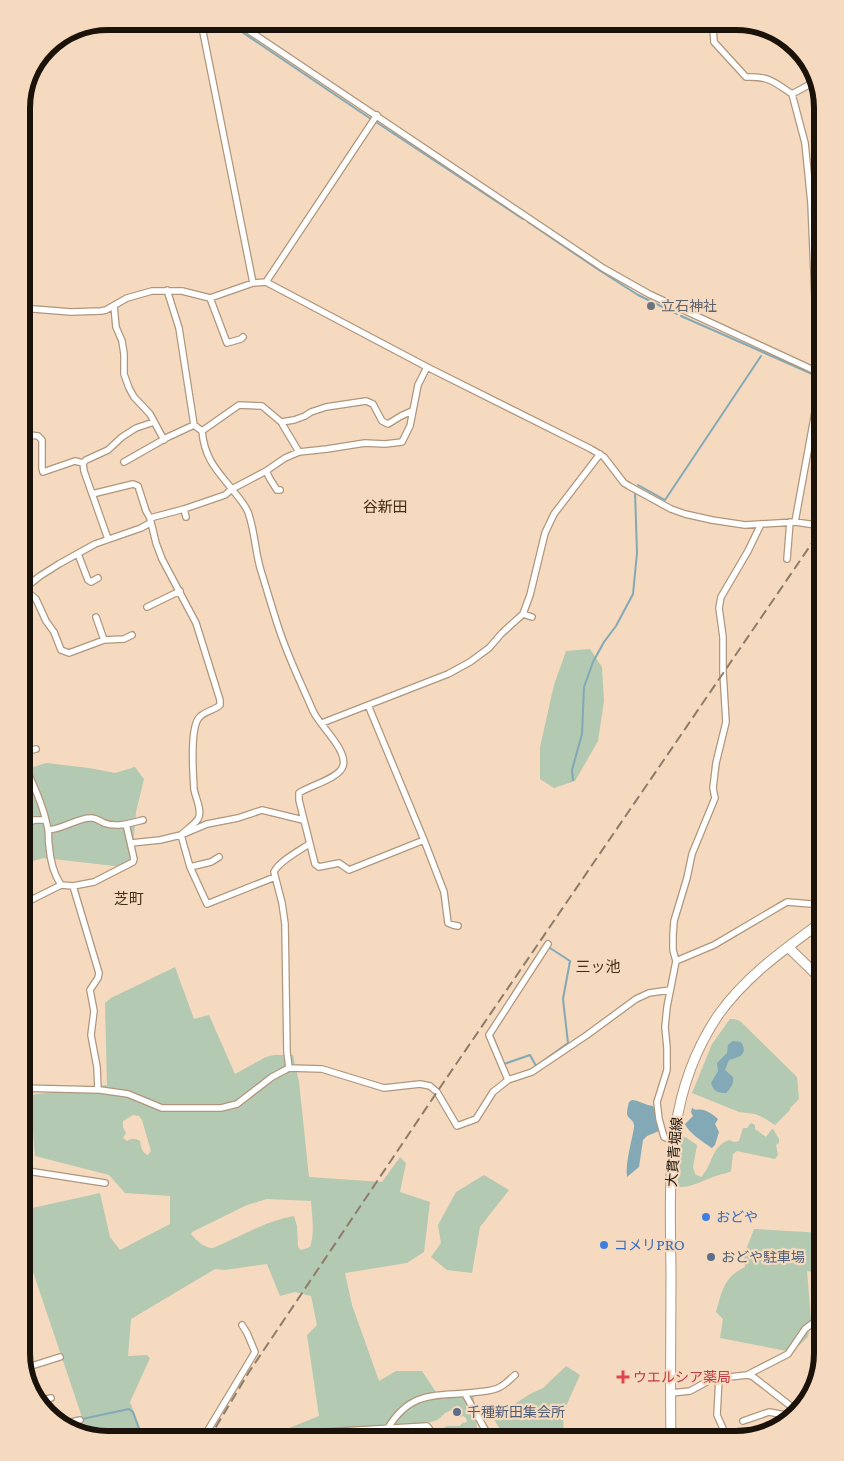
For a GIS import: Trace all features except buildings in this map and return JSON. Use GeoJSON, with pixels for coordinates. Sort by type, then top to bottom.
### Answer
{"type":"FeatureCollection","features":[{"type":"Feature","properties":{"kind":"main road","name":"大貫青堀線"},"geometry":{"type":"LineString","coordinates":[[671,1431],[670,1182],[673,1141],[678,1110],[686,1082],[699,1049],[719,1015],[744,984],[762,967],[814,928]]}},
{"type":"Feature","properties":{"kind":"main road"},"geometry":{"type":"LineString","coordinates":[[788,947],[814,972]]}},
{"type":"Feature","properties":{"kind":"street"},"geometry":{"type":"LineString","coordinates":[[203,30],[253,283]]}},
{"type":"Feature","properties":{"kind":"street"},"geometry":{"type":"LineString","coordinates":[[248,30],[603,268],[666,302],[814,370]]}},
{"type":"Feature","properties":{"kind":"street"},"geometry":{"type":"LineString","coordinates":[[713,30],[714,42],[746,77],[760,76],[771,79],[792,94],[805,143],[814,249]]}},
{"type":"Feature","properties":{"kind":"street"},"geometry":{"type":"LineString","coordinates":[[792,94],[810,84]]}},
{"type":"Feature","properties":{"kind":"street"},"geometry":{"type":"LineString","coordinates":[[266,282],[377,115]]}},
{"type":"Feature","properties":{"kind":"street"},"geometry":{"type":"LineString","coordinates":[[30,309],[89,312],[106,310],[127,298],[152,291],[182,291],[210,298],[253,283],[266,282],[427,367],[600,454],[624,483],[671,509],[694,517],[745,524],[792,522],[814,525]]}},
{"type":"Feature","properties":{"kind":"street"},"geometry":{"type":"LineString","coordinates":[[167,290],[179,328],[191,421],[202,431],[208,459],[248,513],[261,570],[286,648],[314,713],[344,758],[342,770],[327,780],[299,793],[303,820],[315,864],[319,868],[339,863],[349,870],[424,840]]}},
{"type":"Feature","properties":{"kind":"street"},"geometry":{"type":"LineString","coordinates":[[210,298],[227,343],[243,337]]}},
{"type":"Feature","properties":{"kind":"street"},"geometry":{"type":"LineString","coordinates":[[114,306],[116,327],[122,341],[124,354],[123,368],[126,380],[134,397],[150,414],[164,440]]}},
{"type":"Feature","properties":{"kind":"street"},"geometry":{"type":"LineString","coordinates":[[30,584],[59,564],[108,539],[141,528],[150,520],[225,495],[285,458],[299,452],[365,443],[385,444],[402,442],[410,426],[418,385],[427,367]]}},
{"type":"Feature","properties":{"kind":"street"},"geometry":{"type":"LineString","coordinates":[[280,422],[294,420],[326,407],[366,401],[373,404],[382,421],[388,424],[412,411]]}},
{"type":"Feature","properties":{"kind":"street"},"geometry":{"type":"LineString","coordinates":[[202,431],[239,406],[262,406],[280,422],[299,452]]}},
{"type":"Feature","properties":{"kind":"street"},"geometry":{"type":"LineString","coordinates":[[787,559],[792,522],[814,413]]}},
{"type":"Feature","properties":{"kind":"street"},"geometry":{"type":"LineString","coordinates":[[124,462],[164,440],[191,421]]}},
{"type":"Feature","properties":{"kind":"street"},"geometry":{"type":"LineString","coordinates":[[83,463],[108,450],[122,436],[136,428],[154,422]]}},
{"type":"Feature","properties":{"kind":"street"},"geometry":{"type":"LineString","coordinates":[[30,435],[38,436],[42,440],[43,472],[75,461],[83,463]]}},
{"type":"Feature","properties":{"kind":"street"},"geometry":{"type":"LineString","coordinates":[[322,723],[448,674],[470,662],[489,648],[523,614],[530,595],[545,533],[554,514],[600,454]]}},
{"type":"Feature","properties":{"kind":"street"},"geometry":{"type":"LineString","coordinates":[[83,463],[108,539]]}},
{"type":"Feature","properties":{"kind":"street"},"geometry":{"type":"LineString","coordinates":[[266,471],[275,488],[280,490]]}},
{"type":"Feature","properties":{"kind":"street"},"geometry":{"type":"LineString","coordinates":[[92,494],[136,484],[138,486],[162,559],[196,623],[220,700],[220,705],[198,717],[194,727],[194,790],[199,815],[198,820],[180,835]]}},
{"type":"Feature","properties":{"kind":"street"},"geometry":{"type":"LineString","coordinates":[[184,509],[186,517]]}},
{"type":"Feature","properties":{"kind":"street"},"geometry":{"type":"LineString","coordinates":[[673,1141],[664,1137],[656,1102],[667,1070],[665,1027],[676,961],[673,950],[674,921],[692,854],[715,798],[713,788],[716,763],[724,736],[726,722],[723,672],[724,637],[719,608],[721,597],[748,551],[761,524]]}},
{"type":"Feature","properties":{"kind":"street"},"geometry":{"type":"LineString","coordinates":[[78,554],[88,580],[91,582],[98,578]]}},
{"type":"Feature","properties":{"kind":"street"},"geometry":{"type":"LineString","coordinates":[[147,608],[180,591]]}},
{"type":"Feature","properties":{"kind":"street"},"geometry":{"type":"LineString","coordinates":[[30,595],[36,599],[62,651],[69,653],[104,640],[124,639],[132,635]]}},
{"type":"Feature","properties":{"kind":"street"},"geometry":{"type":"LineString","coordinates":[[523,614],[532,617]]}},
{"type":"Feature","properties":{"kind":"street"},"geometry":{"type":"LineString","coordinates":[[96,617],[104,640]]}},
{"type":"Feature","properties":{"kind":"street"},"geometry":{"type":"LineString","coordinates":[[368,705],[444,892],[448,923],[458,926]]}},
{"type":"Feature","properties":{"kind":"street"},"geometry":{"type":"LineString","coordinates":[[30,751],[36,749]]}},
{"type":"Feature","properties":{"kind":"street"},"geometry":{"type":"LineString","coordinates":[[30,778],[37,792],[48,830],[52,868],[61,885]]}},
{"type":"Feature","properties":{"kind":"street"},"geometry":{"type":"LineString","coordinates":[[131,843],[160,840],[180,835],[207,824],[238,818],[262,810],[303,820]]}},
{"type":"Feature","properties":{"kind":"street"},"geometry":{"type":"LineString","coordinates":[[48,830],[58,829],[87,818],[97,818],[104,823],[110,824],[126,824],[143,820]]}},
{"type":"Feature","properties":{"kind":"street"},"geometry":{"type":"LineString","coordinates":[[30,821],[45,820]]}},
{"type":"Feature","properties":{"kind":"street"},"geometry":{"type":"LineString","coordinates":[[31,900],[61,885],[73,886],[94,882],[133,862],[126,824]]}},
{"type":"Feature","properties":{"kind":"street"},"geometry":{"type":"LineString","coordinates":[[180,835],[190,867],[207,904],[275,877]]}},
{"type":"Feature","properties":{"kind":"street"},"geometry":{"type":"LineString","coordinates":[[289,1068],[287,1052],[285,924],[274,870],[309,844]]}},
{"type":"Feature","properties":{"kind":"street"},"geometry":{"type":"LineString","coordinates":[[190,867],[211,862],[219,857]]}},
{"type":"Feature","properties":{"kind":"street"},"geometry":{"type":"LineString","coordinates":[[73,886],[99,973],[90,990],[94,1011],[91,1035],[98,1067],[98,1090]]}},
{"type":"Feature","properties":{"kind":"street"},"geometry":{"type":"LineString","coordinates":[[676,961],[714,945],[787,902],[814,904]]}},
{"type":"Feature","properties":{"kind":"street"},"geometry":{"type":"LineString","coordinates":[[508,1080],[489,1035],[548,944]]}},
{"type":"Feature","properties":{"kind":"street"},"geometry":{"type":"LineString","coordinates":[[30,1088],[98,1090],[128,1094],[162,1108],[221,1108],[237,1104],[272,1077],[289,1068],[322,1069],[384,1088],[420,1084],[430,1086],[437,1092],[457,1126],[476,1119],[493,1092],[508,1080],[532,1072],[636,1000],[649,993],[670,990]]}},
{"type":"Feature","properties":{"kind":"street"},"geometry":{"type":"LineString","coordinates":[[30,1171],[105,1183]]}},
{"type":"Feature","properties":{"kind":"street"},"geometry":{"type":"LineString","coordinates":[[671,1392],[690,1391],[712,1379],[747,1375],[788,1354],[805,1328],[814,1322]]}},
{"type":"Feature","properties":{"kind":"street"},"geometry":{"type":"LineString","coordinates":[[207,1431],[255,1352],[242,1325]]}},
{"type":"Feature","properties":{"kind":"street"},"geometry":{"type":"LineString","coordinates":[[32,1366],[60,1357]]}},
{"type":"Feature","properties":{"kind":"street"},"geometry":{"type":"LineString","coordinates":[[388,1428],[399,1414],[419,1399],[433,1395],[465,1394],[500,1388],[515,1375]]}},
{"type":"Feature","properties":{"kind":"street"},"geometry":{"type":"LineString","coordinates":[[747,1375],[752,1376],[792,1407]]}},
{"type":"Feature","properties":{"kind":"street"},"geometry":{"type":"LineString","coordinates":[[719,1378],[717,1415],[724,1431]]}},
{"type":"Feature","properties":{"kind":"street"},"geometry":{"type":"LineString","coordinates":[[465,1394],[486,1431]]}},
{"type":"Feature","properties":{"kind":"street"},"geometry":{"type":"LineString","coordinates":[[45,1399],[50,1398]]}},
{"type":"Feature","properties":{"kind":"street"},"geometry":{"type":"LineString","coordinates":[[743,1421],[769,1412],[783,1415]]}},
{"type":"Feature","properties":{"kind":"street"},"geometry":{"type":"LineString","coordinates":[[72,1422],[80,1420]]}},
{"type":"Feature","properties":{"kind":"street"},"geometry":{"type":"LineString","coordinates":[[342,1431],[427,1426],[431,1431]]}},
{"type":"Feature","properties":{"kind":"green space"},"geometry":{"type":"Polygon","coordinates":[[[590,649],[602,667],[604,701],[598,741],[575,781],[554,788],[540,779],[540,747],[554,685],[566,651],[590,649]]]}},
{"type":"Feature","properties":{"kind":"green space"},"geometry":{"type":"Polygon","coordinates":[[[46,763],[115,773],[135,767],[144,779],[136,812],[132,859],[123,867],[44,858],[30,862],[30,768],[46,763]]]}},
{"type":"Feature","properties":{"kind":"green space"},"geometry":{"type":"Polygon","coordinates":[[[175,967],[194,1019],[209,1015],[235,1074],[266,1057],[293,1055],[299,1082],[309,1177],[382,1182],[400,1157],[406,1163],[400,1192],[430,1202],[424,1252],[407,1263],[345,1273],[352,1305],[379,1381],[396,1371],[422,1371],[438,1395],[473,1391],[477,1431],[434,1431],[437,1428],[460,1426],[462,1423],[467,1422],[466,1418],[460,1415],[461,1410],[456,1408],[434,1421],[407,1425],[425,1427],[432,1431],[394,1431],[393,1425],[333,1431],[296,1431],[289,1428],[319,1416],[307,1335],[317,1325],[311,1296],[295,1292],[280,1296],[267,1264],[225,1270],[215,1269],[131,1319],[128,1356],[147,1355],[150,1358],[130,1402],[141,1431],[103,1431],[85,1427],[30,1263],[30,1209],[100,1193],[110,1237],[120,1250],[170,1224],[170,1196],[125,1193],[109,1175],[35,1156],[30,1095],[107,1085],[105,1003],[111,998],[175,967]],[[133,1115],[123,1121],[126,1133],[123,1138],[127,1141],[136,1139],[140,1141],[141,1148],[148,1155],[151,1151],[142,1120],[139,1116],[133,1115]],[[267,1199],[247,1205],[191,1234],[198,1242],[213,1248],[263,1225],[294,1216],[297,1226],[298,1247],[301,1250],[310,1247],[313,1230],[311,1201],[267,1199]]]}},
{"type":"Feature","properties":{"kind":"green space"},"geometry":{"type":"Polygon","coordinates":[[[730,1019],[740,1021],[797,1077],[799,1099],[775,1125],[755,1114],[739,1112],[692,1093],[712,1044],[730,1019]]]}},
{"type":"Feature","properties":{"kind":"green space"},"geometry":{"type":"Polygon","coordinates":[[[751,1123],[755,1125],[755,1129],[766,1137],[773,1129],[779,1139],[779,1143],[776,1145],[778,1155],[775,1159],[737,1151],[733,1154],[730,1172],[693,1185],[678,1187],[678,1165],[682,1136],[697,1145],[693,1167],[695,1174],[701,1177],[715,1151],[729,1140],[739,1141],[743,1128],[747,1128],[751,1123]]]}},
{"type":"Feature","properties":{"kind":"green space"},"geometry":{"type":"Polygon","coordinates":[[[484,1175],[509,1190],[480,1227],[472,1273],[447,1270],[431,1257],[441,1243],[438,1225],[456,1192],[484,1175]]]}},
{"type":"Feature","properties":{"kind":"green space"},"geometry":{"type":"Polygon","coordinates":[[[754,1229],[814,1232],[814,1272],[807,1271],[811,1319],[808,1337],[792,1352],[720,1338],[723,1319],[716,1312],[720,1298],[725,1285],[732,1275],[745,1267],[744,1255],[754,1229]]]}},
{"type":"Feature","properties":{"kind":"green space"},"geometry":{"type":"Polygon","coordinates":[[[566,1366],[580,1375],[563,1413],[564,1431],[501,1431],[493,1418],[530,1394],[543,1388],[566,1366]]]}},
{"type":"Feature","properties":{"kind":"water"},"geometry":{"type":"Polygon","coordinates":[[[733,1041],[741,1042],[744,1050],[742,1055],[729,1060],[725,1070],[733,1077],[733,1084],[726,1093],[721,1093],[715,1090],[711,1083],[718,1071],[717,1063],[727,1053],[728,1045],[733,1041]]]}},
{"type":"Feature","properties":{"kind":"water"},"geometry":{"type":"Polygon","coordinates":[[[632,1100],[653,1106],[659,1131],[647,1136],[643,1140],[639,1167],[627,1177],[634,1125],[627,1112],[629,1102],[632,1100]]]}},
{"type":"Feature","properties":{"kind":"water"},"geometry":{"type":"Polygon","coordinates":[[[692,1108],[711,1113],[718,1119],[715,1124],[719,1132],[715,1145],[712,1148],[693,1134],[685,1124],[693,1116],[692,1108]]]}},
{"type":"Feature","properties":{"kind":"waterway"},"geometry":{"type":"LineString","coordinates":[[239,30],[371,119]]}},
{"type":"Feature","properties":{"kind":"waterway"},"geometry":{"type":"LineString","coordinates":[[376,122],[523,219]]}},
{"type":"Feature","properties":{"kind":"waterway"},"geometry":{"type":"LineString","coordinates":[[528,222],[638,295],[677,314]]}},
{"type":"Feature","properties":{"kind":"waterway"},"geometry":{"type":"LineString","coordinates":[[681,316],[814,375]]}},
{"type":"Feature","properties":{"kind":"waterway"},"geometry":{"type":"LineString","coordinates":[[638,485],[665,500],[761,356]]}},
{"type":"Feature","properties":{"kind":"waterway"},"geometry":{"type":"LineString","coordinates":[[573,780],[572,770],[582,734],[584,687],[593,662],[616,626],[633,594],[637,553],[635,492]]}},
{"type":"Feature","properties":{"kind":"waterway"},"geometry":{"type":"LineString","coordinates":[[492,1034],[504,1064],[530,1055],[536,1066],[568,1043],[563,999],[570,961],[550,948]]}},
{"type":"Feature","properties":{"kind":"waterway"},"geometry":{"type":"LineString","coordinates":[[82,1419],[129,1409],[133,1412],[140,1431]]}},
{"type":"Feature","properties":{"kind":"railway"},"geometry":{"type":"LineString","coordinates":[[213,1431],[249,1372],[437,1092],[814,540]]}},
{"type":"Feature","properties":{"kind":"place","name":"立石神社"},"geometry":{"type":"Point","coordinates":[651,306]}},
{"type":"Feature","properties":{"kind":"place","name":"おどや"},"geometry":{"type":"Point","coordinates":[706,1217]}},
{"type":"Feature","properties":{"kind":"place","name":"コメリPRO"},"geometry":{"type":"Point","coordinates":[604,1245]}},
{"type":"Feature","properties":{"kind":"place","name":"おどや駐車場"},"geometry":{"type":"Point","coordinates":[711,1257]}},
{"type":"Feature","properties":{"kind":"place","name":"ウエルシア薬局"},"geometry":{"type":"Point","coordinates":[623,1377]}},
{"type":"Feature","properties":{"kind":"place","name":"千種新田集会所"},"geometry":{"type":"Point","coordinates":[457,1412]}},
{"type":"Feature","properties":{"kind":"district","name":"谷新田"},"geometry":{"type":"Point","coordinates":[385,507]}},
{"type":"Feature","properties":{"kind":"district","name":"芝町"},"geometry":{"type":"Point","coordinates":[129,899]}},
{"type":"Feature","properties":{"kind":"district","name":"三ッ池"},"geometry":{"type":"Point","coordinates":[598,967]}}]}
